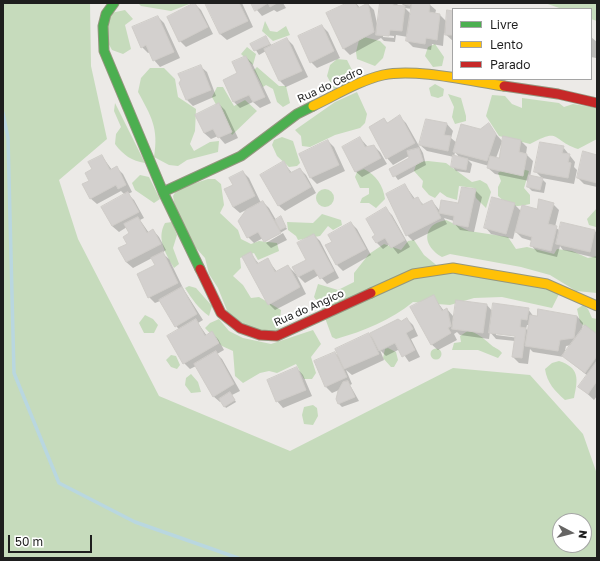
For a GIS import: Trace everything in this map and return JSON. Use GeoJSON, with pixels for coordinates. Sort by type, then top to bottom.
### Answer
{"type":"FeatureCollection","features":[{"type":"Feature","properties":{"kind":"street","name":"Rua do Angico"},"geometry":{"type":"LineString","coordinates":[[114,3],[110,7],[101,30],[104,51],[164,192],[221,312],[237,327],[259,336],[277,336],[413,274],[453,268],[547,284],[597,306]]}},
{"type":"Feature","properties":{"kind":"street","name":"Rua do Cedro"},"geometry":{"type":"LineString","coordinates":[[164,192],[241,156],[298,114],[363,81],[384,75],[411,73],[452,79]]}},
{"type":"Feature","properties":{"kind":"street","name":"Rua do Cedro"},"geometry":{"type":"LineString","coordinates":[[460,80],[558,94],[597,103]]}},
{"type":"Feature","properties":{"kind":"green space"},"geometry":{"type":"Polygon","coordinates":[[[3,3],[90,3],[91,66],[107,139],[59,180],[78,239],[159,396],[290,451],[453,368],[530,375],[583,434],[597,474],[597,558],[3,558],[3,3]]]}},
{"type":"Feature","properties":{"kind":"green space"},"geometry":{"type":"Polygon","coordinates":[[[138,3],[192,3],[171,11],[141,6],[138,3]]]}},
{"type":"Feature","properties":{"kind":"green space"},"geometry":{"type":"Polygon","coordinates":[[[545,3],[597,3],[597,21],[592,19],[592,8],[559,8],[545,3]]]}},
{"type":"Feature","properties":{"kind":"green space"},"geometry":{"type":"Polygon","coordinates":[[[125,10],[133,19],[125,25],[131,49],[123,54],[112,50],[105,37],[111,13],[125,10]]]}},
{"type":"Feature","properties":{"kind":"green space"},"geometry":{"type":"Polygon","coordinates":[[[265,21],[270,31],[277,32],[286,26],[290,35],[273,41],[262,31],[265,21]]]}},
{"type":"Feature","properties":{"kind":"green space"},"geometry":{"type":"Polygon","coordinates":[[[360,36],[380,41],[386,47],[383,58],[375,66],[357,59],[356,52],[360,36]]]}},
{"type":"Feature","properties":{"kind":"green space"},"geometry":{"type":"Polygon","coordinates":[[[435,44],[444,57],[442,66],[433,67],[425,56],[428,47],[435,44]]]}},
{"type":"Feature","properties":{"kind":"green space"},"geometry":{"type":"Polygon","coordinates":[[[247,47],[256,54],[253,65],[241,54],[247,47]]]}},
{"type":"Feature","properties":{"kind":"green space"},"geometry":{"type":"Polygon","coordinates":[[[337,59],[347,60],[352,70],[350,83],[334,89],[327,76],[330,65],[337,59]]]}},
{"type":"Feature","properties":{"kind":"green space"},"geometry":{"type":"Polygon","coordinates":[[[257,67],[279,86],[286,86],[290,103],[283,107],[277,102],[273,89],[266,85],[263,87],[254,70],[257,67]]]}},
{"type":"Feature","properties":{"kind":"green space"},"geometry":{"type":"Polygon","coordinates":[[[150,68],[164,68],[175,79],[178,97],[196,109],[195,131],[190,144],[194,151],[210,142],[219,141],[218,152],[187,160],[178,166],[169,165],[154,157],[155,130],[147,108],[138,92],[141,78],[150,68]]]}},
{"type":"Feature","properties":{"kind":"green space"},"geometry":{"type":"Polygon","coordinates":[[[435,84],[444,89],[443,96],[438,98],[431,96],[429,88],[435,84]]]}},
{"type":"Feature","properties":{"kind":"green space"},"geometry":{"type":"Polygon","coordinates":[[[217,87],[223,87],[234,106],[245,100],[257,111],[232,135],[212,97],[217,87]]]}},
{"type":"Feature","properties":{"kind":"green space"},"geometry":{"type":"Polygon","coordinates":[[[357,92],[367,114],[365,123],[360,128],[335,135],[310,147],[302,146],[301,136],[295,130],[335,102],[357,92]]]}},
{"type":"Feature","properties":{"kind":"green space"},"geometry":{"type":"Polygon","coordinates":[[[448,94],[461,98],[466,121],[455,124],[452,117],[454,107],[448,94]]]}},
{"type":"Feature","properties":{"kind":"green space"},"geometry":{"type":"Polygon","coordinates":[[[492,95],[505,96],[512,104],[522,108],[522,98],[559,103],[564,107],[573,104],[597,108],[597,139],[578,149],[569,146],[552,136],[547,136],[530,144],[499,136],[486,116],[492,95]]]}},
{"type":"Feature","properties":{"kind":"green space"},"geometry":{"type":"Polygon","coordinates":[[[115,103],[145,163],[128,157],[115,144],[116,134],[121,127],[114,111],[115,103]]]}},
{"type":"Feature","properties":{"kind":"green space"},"geometry":{"type":"Polygon","coordinates":[[[282,137],[293,141],[300,163],[297,166],[289,167],[277,156],[272,145],[274,140],[282,137]]]}},
{"type":"Feature","properties":{"kind":"green space"},"geometry":{"type":"Polygon","coordinates":[[[428,161],[446,163],[472,182],[480,180],[487,184],[491,192],[486,208],[476,198],[474,188],[459,186],[457,200],[447,197],[440,192],[435,198],[429,195],[422,187],[423,181],[414,171],[417,162],[428,161]]]}},
{"type":"Feature","properties":{"kind":"green space"},"geometry":{"type":"Polygon","coordinates":[[[509,165],[529,171],[524,188],[530,195],[530,204],[520,206],[512,205],[498,196],[498,187],[501,181],[498,173],[509,165]]]}},
{"type":"Feature","properties":{"kind":"green space"},"geometry":{"type":"Polygon","coordinates":[[[364,169],[372,174],[383,189],[385,199],[376,208],[369,203],[360,203],[362,198],[369,194],[369,188],[360,188],[355,177],[357,172],[364,169]]]}},
{"type":"Feature","properties":{"kind":"green space"},"geometry":{"type":"Polygon","coordinates":[[[140,175],[149,177],[160,199],[154,203],[135,190],[132,183],[140,175]]]}},
{"type":"Feature","properties":{"kind":"green space"},"geometry":{"type":"Polygon","coordinates":[[[208,179],[215,179],[221,184],[224,205],[220,213],[238,230],[241,239],[251,244],[259,241],[277,243],[279,251],[258,260],[254,253],[240,258],[241,268],[233,276],[243,285],[251,298],[259,297],[281,310],[279,329],[273,335],[257,333],[228,313],[218,288],[209,274],[205,258],[196,248],[176,213],[173,196],[177,189],[208,179]]]}},
{"type":"Feature","properties":{"kind":"green space"},"geometry":{"type":"Polygon","coordinates":[[[321,189],[329,189],[334,194],[332,205],[329,207],[321,207],[316,202],[316,194],[321,189]]]}},
{"type":"Feature","properties":{"kind":"green space"},"geometry":{"type":"Polygon","coordinates":[[[597,208],[596,227],[589,225],[587,219],[597,208]]]}},
{"type":"Feature","properties":{"kind":"green space"},"geometry":{"type":"Polygon","coordinates":[[[322,214],[341,220],[342,225],[333,230],[328,226],[320,236],[298,240],[296,236],[288,230],[287,222],[313,223],[322,214]]]}},
{"type":"Feature","properties":{"kind":"green space"},"geometry":{"type":"Polygon","coordinates":[[[446,220],[469,231],[508,237],[516,249],[527,247],[554,254],[557,249],[572,251],[588,258],[597,256],[597,293],[576,291],[550,275],[521,267],[450,254],[442,257],[431,248],[427,240],[427,235],[433,225],[446,220]]]}},
{"type":"Feature","properties":{"kind":"green space"},"geometry":{"type":"Polygon","coordinates":[[[172,222],[177,235],[173,248],[179,264],[174,268],[163,246],[161,235],[165,223],[172,222]]]}},
{"type":"Feature","properties":{"kind":"green space"},"geometry":{"type":"Polygon","coordinates":[[[414,240],[424,255],[445,272],[542,286],[559,294],[552,308],[502,297],[474,298],[450,305],[413,302],[386,320],[367,329],[336,339],[332,337],[321,307],[314,297],[318,284],[338,290],[354,282],[354,273],[369,254],[384,244],[401,250],[408,241],[414,240]]]}},
{"type":"Feature","properties":{"kind":"green space"},"geometry":{"type":"Polygon","coordinates":[[[189,286],[196,288],[212,306],[209,316],[198,307],[190,296],[185,288],[189,286]]]}},
{"type":"Feature","properties":{"kind":"green space"},"geometry":{"type":"Polygon","coordinates":[[[583,305],[588,309],[592,318],[597,319],[597,339],[580,322],[577,309],[583,305]]]}},
{"type":"Feature","properties":{"kind":"green space"},"geometry":{"type":"Polygon","coordinates":[[[145,315],[153,319],[158,325],[154,333],[144,333],[139,323],[145,315]]]}},
{"type":"Feature","properties":{"kind":"green space"},"geometry":{"type":"Polygon","coordinates":[[[219,319],[229,331],[243,338],[271,344],[313,330],[321,344],[311,357],[316,373],[312,379],[304,379],[296,364],[277,373],[269,371],[260,373],[243,383],[235,376],[233,351],[222,346],[205,328],[210,323],[219,319]]]}},
{"type":"Feature","properties":{"kind":"green space"},"geometry":{"type":"Polygon","coordinates":[[[469,330],[480,336],[500,351],[502,353],[498,358],[478,350],[452,350],[454,343],[461,342],[460,336],[469,330]]]}},
{"type":"Feature","properties":{"kind":"green space"},"geometry":{"type":"Polygon","coordinates":[[[388,348],[396,352],[398,360],[394,367],[391,367],[383,358],[385,349],[388,348]]]}},
{"type":"Feature","properties":{"kind":"green space"},"geometry":{"type":"Polygon","coordinates":[[[436,348],[440,350],[442,354],[440,358],[436,360],[432,358],[430,354],[432,350],[436,348]]]}},
{"type":"Feature","properties":{"kind":"green space"},"geometry":{"type":"Polygon","coordinates":[[[171,355],[176,356],[180,365],[177,369],[171,367],[166,360],[171,355]]]}},
{"type":"Feature","properties":{"kind":"green space"},"geometry":{"type":"Polygon","coordinates":[[[559,361],[571,367],[576,375],[577,380],[574,398],[565,400],[555,390],[546,374],[545,369],[552,363],[559,361]]]}},
{"type":"Feature","properties":{"kind":"green space"},"geometry":{"type":"Polygon","coordinates":[[[191,374],[198,382],[201,392],[191,393],[185,385],[186,378],[191,374]]]}},
{"type":"Feature","properties":{"kind":"green space"},"geometry":{"type":"Polygon","coordinates":[[[313,405],[317,408],[318,416],[313,425],[304,424],[302,415],[304,407],[313,405]]]}},
{"type":"Feature","properties":{"kind":"building"},"geometry":{"type":"Polygon","coordinates":[[[194,3],[208,27],[179,42],[167,17],[194,3]]]}},
{"type":"Feature","properties":{"kind":"building"},"geometry":{"type":"Polygon","coordinates":[[[205,3],[239,3],[248,21],[220,34],[205,3]]]}},
{"type":"Feature","properties":{"kind":"building"},"geometry":{"type":"Polygon","coordinates":[[[251,3],[268,3],[255,11],[251,3]]]}},
{"type":"Feature","properties":{"kind":"building"},"geometry":{"type":"Polygon","coordinates":[[[268,3],[277,3],[270,7],[268,3]]]}},
{"type":"Feature","properties":{"kind":"building"},"geometry":{"type":"Polygon","coordinates":[[[347,3],[355,3],[358,8],[368,3],[374,32],[343,49],[326,13],[347,3]]]}},
{"type":"Feature","properties":{"kind":"building"},"geometry":{"type":"Polygon","coordinates":[[[380,3],[393,3],[393,5],[405,6],[402,31],[390,30],[389,36],[376,35],[380,3]]]}},
{"type":"Feature","properties":{"kind":"building"},"geometry":{"type":"Polygon","coordinates":[[[400,3],[411,3],[410,5],[400,3]]]}},
{"type":"Feature","properties":{"kind":"building"},"geometry":{"type":"Polygon","coordinates":[[[412,3],[430,3],[429,12],[440,14],[437,40],[426,38],[425,44],[406,41],[412,3]]]}},
{"type":"Feature","properties":{"kind":"building"},"geometry":{"type":"Polygon","coordinates":[[[447,10],[452,11],[452,35],[445,35],[447,10]]]}},
{"type":"Feature","properties":{"kind":"building"},"geometry":{"type":"Polygon","coordinates":[[[158,16],[174,52],[153,61],[146,45],[141,48],[132,27],[158,16]]]}},
{"type":"Feature","properties":{"kind":"building"},"geometry":{"type":"Polygon","coordinates":[[[322,25],[334,51],[310,63],[298,36],[322,25]]]}},
{"type":"Feature","properties":{"kind":"building"},"geometry":{"type":"Polygon","coordinates":[[[266,36],[270,44],[254,51],[250,44],[266,36]]]}},
{"type":"Feature","properties":{"kind":"building"},"geometry":{"type":"Polygon","coordinates":[[[287,38],[302,71],[279,81],[264,49],[287,38]]]}},
{"type":"Feature","properties":{"kind":"building"},"geometry":{"type":"Polygon","coordinates":[[[246,56],[265,97],[253,102],[249,95],[233,102],[223,80],[237,73],[232,62],[246,56]]]}},
{"type":"Feature","properties":{"kind":"building"},"geometry":{"type":"Polygon","coordinates":[[[201,65],[211,90],[186,100],[179,83],[181,80],[178,74],[201,65]]]}},
{"type":"Feature","properties":{"kind":"building"},"geometry":{"type":"Polygon","coordinates":[[[219,103],[232,132],[218,138],[213,129],[204,133],[195,115],[219,103]]]}},
{"type":"Feature","properties":{"kind":"building"},"geometry":{"type":"Polygon","coordinates":[[[400,115],[415,143],[386,159],[369,127],[384,118],[387,123],[400,115]]]}},
{"type":"Feature","properties":{"kind":"building"},"geometry":{"type":"Polygon","coordinates":[[[426,119],[447,123],[444,135],[451,136],[448,151],[419,145],[426,119]]]}},
{"type":"Feature","properties":{"kind":"building"},"geometry":{"type":"Polygon","coordinates":[[[489,123],[496,134],[487,161],[453,152],[461,124],[480,129],[489,123]]]}},
{"type":"Feature","properties":{"kind":"building"},"geometry":{"type":"Polygon","coordinates":[[[503,136],[521,140],[519,152],[527,154],[523,176],[487,168],[490,156],[499,158],[503,136]]]}},
{"type":"Feature","properties":{"kind":"building"},"geometry":{"type":"Polygon","coordinates":[[[360,137],[365,147],[374,145],[381,158],[355,172],[342,147],[360,137]]]}},
{"type":"Feature","properties":{"kind":"building"},"geometry":{"type":"Polygon","coordinates":[[[328,140],[339,165],[310,178],[299,154],[328,140]]]}},
{"type":"Feature","properties":{"kind":"building"},"geometry":{"type":"Polygon","coordinates":[[[540,142],[564,146],[562,153],[570,154],[568,162],[571,163],[568,178],[534,172],[540,142]]]}},
{"type":"Feature","properties":{"kind":"building"},"geometry":{"type":"Polygon","coordinates":[[[419,148],[423,161],[393,177],[389,169],[409,158],[407,151],[419,148]]]}},
{"type":"Feature","properties":{"kind":"building"},"geometry":{"type":"Polygon","coordinates":[[[583,151],[597,155],[597,183],[577,178],[583,151]]]}},
{"type":"Feature","properties":{"kind":"building"},"geometry":{"type":"Polygon","coordinates":[[[102,155],[110,170],[117,166],[126,185],[118,189],[116,185],[90,199],[82,184],[89,181],[85,173],[92,169],[88,162],[102,155]]]}},
{"type":"Feature","properties":{"kind":"building"},"geometry":{"type":"Polygon","coordinates":[[[453,155],[468,159],[466,170],[451,167],[453,155]]]}},
{"type":"Feature","properties":{"kind":"building"},"geometry":{"type":"Polygon","coordinates":[[[284,161],[290,173],[300,168],[311,187],[278,206],[260,175],[284,161]]]}},
{"type":"Feature","properties":{"kind":"building"},"geometry":{"type":"Polygon","coordinates":[[[243,171],[255,196],[233,207],[224,189],[233,185],[229,178],[243,171]]]}},
{"type":"Feature","properties":{"kind":"building"},"geometry":{"type":"Polygon","coordinates":[[[529,175],[543,178],[540,190],[527,187],[529,175]]]}},
{"type":"Feature","properties":{"kind":"building"},"geometry":{"type":"Polygon","coordinates":[[[405,184],[413,199],[418,197],[422,205],[432,200],[441,218],[406,236],[386,194],[405,184]]]}},
{"type":"Feature","properties":{"kind":"building"},"geometry":{"type":"Polygon","coordinates":[[[462,187],[476,189],[468,227],[453,224],[454,216],[439,213],[441,200],[458,203],[462,187]]]}},
{"type":"Feature","properties":{"kind":"building"},"geometry":{"type":"Polygon","coordinates":[[[128,192],[139,212],[112,226],[101,207],[128,192]]]}},
{"type":"Feature","properties":{"kind":"building"},"geometry":{"type":"Polygon","coordinates":[[[492,197],[515,203],[506,234],[484,228],[492,197]]]}},
{"type":"Feature","properties":{"kind":"building"},"geometry":{"type":"Polygon","coordinates":[[[539,199],[554,203],[548,224],[557,226],[551,251],[530,246],[532,237],[515,232],[522,205],[537,209],[539,199]]]}},
{"type":"Feature","properties":{"kind":"building"},"geometry":{"type":"Polygon","coordinates":[[[263,201],[281,233],[264,242],[258,232],[247,238],[238,221],[246,210],[263,201]]]}},
{"type":"Feature","properties":{"kind":"building"},"geometry":{"type":"Polygon","coordinates":[[[386,207],[405,240],[391,248],[385,238],[376,243],[372,237],[375,235],[366,219],[386,207]]]}},
{"type":"Feature","properties":{"kind":"building"},"geometry":{"type":"Polygon","coordinates":[[[281,216],[286,227],[280,230],[275,220],[281,216]]]}},
{"type":"Feature","properties":{"kind":"building"},"geometry":{"type":"Polygon","coordinates":[[[138,217],[147,233],[153,229],[161,244],[126,262],[118,248],[127,244],[123,237],[129,233],[124,224],[138,217]]]}},
{"type":"Feature","properties":{"kind":"building"},"geometry":{"type":"Polygon","coordinates":[[[351,222],[366,249],[336,265],[325,245],[332,242],[328,235],[351,222]]]}},
{"type":"Feature","properties":{"kind":"building"},"geometry":{"type":"Polygon","coordinates":[[[561,222],[595,230],[590,252],[556,244],[561,222]]]}},
{"type":"Feature","properties":{"kind":"building"},"geometry":{"type":"Polygon","coordinates":[[[314,234],[334,271],[320,279],[314,269],[298,277],[292,267],[306,260],[297,243],[314,234]]]}},
{"type":"Feature","properties":{"kind":"building"},"geometry":{"type":"Polygon","coordinates":[[[163,252],[178,283],[148,298],[137,274],[155,265],[151,258],[163,252]]]}},
{"type":"Feature","properties":{"kind":"building"},"geometry":{"type":"Polygon","coordinates":[[[251,252],[257,264],[268,258],[275,272],[288,265],[300,287],[268,305],[242,257],[251,252]]]}},
{"type":"Feature","properties":{"kind":"building"},"geometry":{"type":"Polygon","coordinates":[[[182,287],[197,314],[175,327],[159,300],[182,287]]]}},
{"type":"Feature","properties":{"kind":"building"},"geometry":{"type":"Polygon","coordinates":[[[434,295],[442,311],[447,308],[451,326],[448,328],[451,333],[431,345],[410,307],[434,295]]]}},
{"type":"Feature","properties":{"kind":"building"},"geometry":{"type":"Polygon","coordinates":[[[456,300],[487,304],[483,333],[452,329],[456,300]]]}},
{"type":"Feature","properties":{"kind":"building"},"geometry":{"type":"Polygon","coordinates":[[[493,303],[529,308],[527,320],[521,319],[520,327],[526,328],[522,358],[512,357],[515,336],[489,333],[493,303]]]}},
{"type":"Feature","properties":{"kind":"building"},"geometry":{"type":"Polygon","coordinates":[[[538,309],[577,316],[574,338],[560,340],[558,351],[525,346],[530,315],[537,316],[538,309]]]}},
{"type":"Feature","properties":{"kind":"building"},"geometry":{"type":"Polygon","coordinates":[[[407,318],[413,329],[406,333],[415,350],[402,357],[395,343],[379,351],[370,333],[398,319],[401,321],[407,318]]]}},
{"type":"Feature","properties":{"kind":"building"},"geometry":{"type":"Polygon","coordinates":[[[196,319],[205,336],[212,331],[219,343],[183,364],[167,336],[196,319]]]}},
{"type":"Feature","properties":{"kind":"building"},"geometry":{"type":"Polygon","coordinates":[[[585,325],[597,334],[597,356],[585,373],[562,356],[585,325]]]}},
{"type":"Feature","properties":{"kind":"building"},"geometry":{"type":"Polygon","coordinates":[[[369,333],[379,354],[344,369],[335,349],[369,333]]]}},
{"type":"Feature","properties":{"kind":"building"},"geometry":{"type":"Polygon","coordinates":[[[216,351],[234,384],[213,397],[194,364],[216,351]]]}},
{"type":"Feature","properties":{"kind":"building"},"geometry":{"type":"Polygon","coordinates":[[[335,352],[347,377],[325,387],[314,361],[335,352]]]}},
{"type":"Feature","properties":{"kind":"building"},"geometry":{"type":"Polygon","coordinates":[[[597,361],[597,381],[588,394],[578,387],[597,361]]]}},
{"type":"Feature","properties":{"kind":"building"},"geometry":{"type":"Polygon","coordinates":[[[297,367],[306,390],[276,402],[267,380],[297,367]]]}},
{"type":"Feature","properties":{"kind":"building"},"geometry":{"type":"Polygon","coordinates":[[[348,381],[355,397],[338,404],[336,399],[338,391],[343,382],[348,381]]]}},
{"type":"Feature","properties":{"kind":"building"},"geometry":{"type":"Polygon","coordinates":[[[230,392],[235,400],[224,407],[219,399],[230,392]]]}},
{"type":"Feature","properties":{"kind":"waterway"},"geometry":{"type":"LineString","coordinates":[[3,113],[8,138],[14,373],[59,483],[135,522],[238,558]]}},
{"type":"Feature","properties":{"kind":"traffic: fast"},"geometry":{"type":"LineString","coordinates":[[114,3],[106,14],[103,26],[104,51],[163,192],[200,269]]}},
{"type":"Feature","properties":{"kind":"traffic: fast"},"geometry":{"type":"LineString","coordinates":[[163,192],[241,156],[297,114],[313,106]]}},
{"type":"Feature","properties":{"kind":"traffic: slow"},"geometry":{"type":"LineString","coordinates":[[313,106],[365,81],[383,75],[411,73],[452,77]]}},
{"type":"Feature","properties":{"kind":"traffic: slow"},"geometry":{"type":"LineString","coordinates":[[467,80],[504,86]]}},
{"type":"Feature","properties":{"kind":"traffic: slow"},"geometry":{"type":"LineString","coordinates":[[371,293],[413,274],[453,268],[547,284],[597,306]]}},
{"type":"Feature","properties":{"kind":"traffic: jam"},"geometry":{"type":"LineString","coordinates":[[504,86],[558,94],[597,103]]}},
{"type":"Feature","properties":{"kind":"traffic: jam"},"geometry":{"type":"LineString","coordinates":[[200,269],[221,313],[240,328],[260,335],[277,336],[371,293]]}}]}
